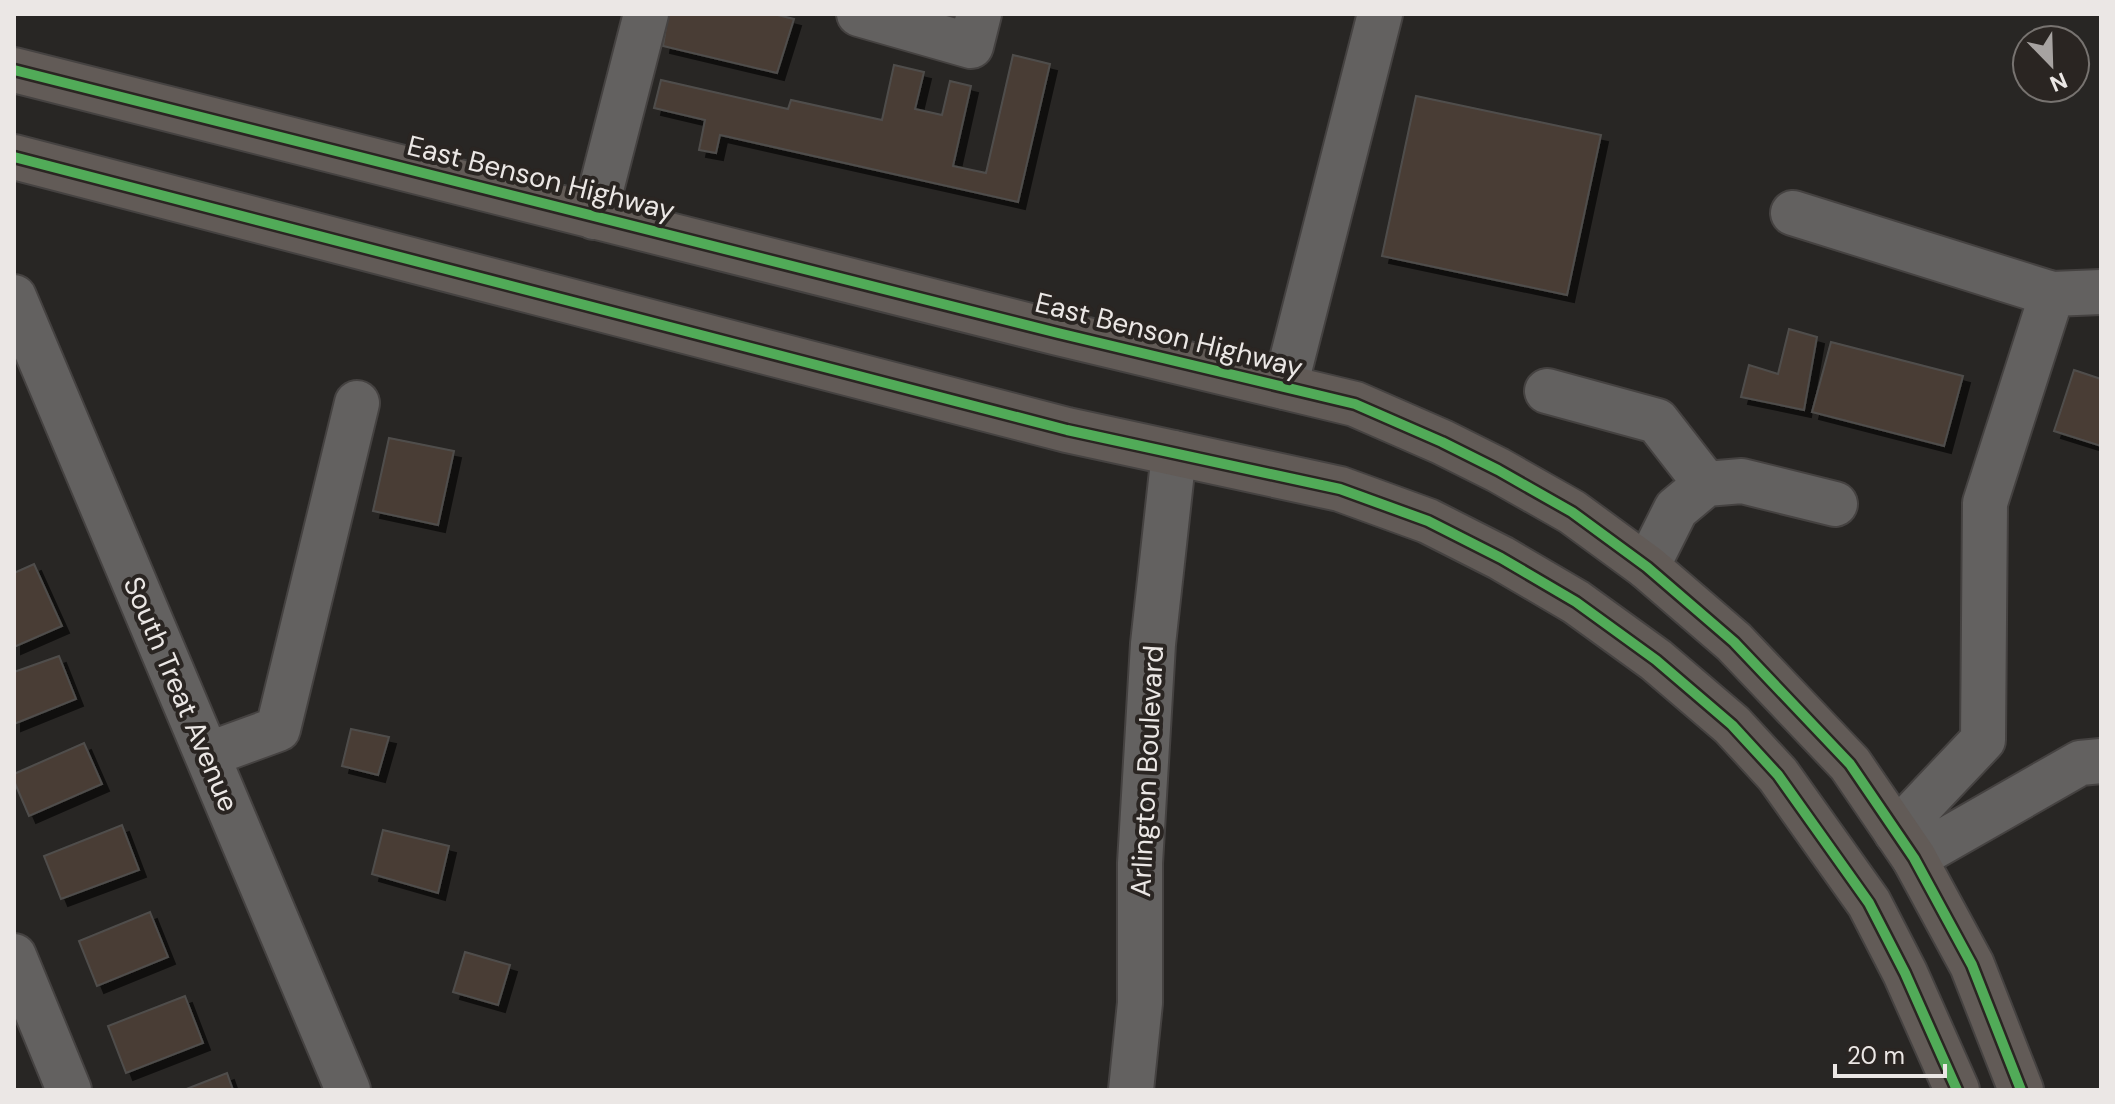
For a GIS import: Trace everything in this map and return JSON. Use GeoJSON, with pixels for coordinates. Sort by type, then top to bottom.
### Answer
{"type":"FeatureCollection","features":[{"type":"Feature","properties":{"kind":"main road","name":"East Benson Highway"},"geometry":{"type":"LineString","coordinates":[[14,70],[594,217],[1355,404],[1456,449],[1572,512],[1647,567],[1734,642],[1850,764],[1905,845],[1972,965],[2021,1090]]}},
{"type":"Feature","properties":{"kind":"main road"},"geometry":{"type":"LineString","coordinates":[[14,157],[1067,430],[1340,489],[1428,521],[1501,558],[1576,602],[1656,660],[1732,725],[1778,775],[1869,903],[1905,973],[1957,1090]]}},
{"type":"Feature","properties":{"kind":"street"},"geometry":{"type":"LineString","coordinates":[[594,217],[646,14]]}},
{"type":"Feature","properties":{"kind":"street"},"geometry":{"type":"LineString","coordinates":[[859,14],[971,46],[979,14]]}},
{"type":"Feature","properties":{"kind":"street"},"geometry":{"type":"LineString","coordinates":[[1285,387],[1380,14]]}},
{"type":"Feature","properties":{"kind":"street"},"geometry":{"type":"LineString","coordinates":[[1793,213],[2052,294],[2101,292]]}},
{"type":"Feature","properties":{"kind":"street"},"geometry":{"type":"LineString","coordinates":[[1905,845],[1983,740],[1985,503],[2052,294]]}},
{"type":"Feature","properties":{"kind":"street","name":"South Treat Avenue"},"geometry":{"type":"LineString","coordinates":[[14,297],[348,1090]]}},
{"type":"Feature","properties":{"kind":"street"},"geometry":{"type":"LineString","coordinates":[[1547,391],[1657,421],[1706,484]]}},
{"type":"Feature","properties":{"kind":"street"},"geometry":{"type":"LineString","coordinates":[[207,755],[278,729],[357,403]]}},
{"type":"Feature","properties":{"kind":"street","name":"Arlington Boulevard"},"geometry":{"type":"LineString","coordinates":[[1131,1090],[1140,1003],[1140,863],[1153,644],[1174,453]]}},
{"type":"Feature","properties":{"kind":"street"},"geometry":{"type":"LineString","coordinates":[[1647,567],[1676,509],[1706,484],[1742,481],[1835,504]]}},
{"type":"Feature","properties":{"kind":"street"},"geometry":{"type":"LineString","coordinates":[[1905,845],[2080,763],[2101,761]]}},
{"type":"Feature","properties":{"kind":"street"},"geometry":{"type":"LineString","coordinates":[[14,956],[69,1090]]}},
{"type":"Feature","properties":{"kind":"building"},"geometry":{"type":"Polygon","coordinates":[[[668,14],[774,14],[794,19],[777,73],[663,46],[668,14]]]}},
{"type":"Feature","properties":{"kind":"building"},"geometry":{"type":"Polygon","coordinates":[[[1013,55],[1050,64],[1018,202],[720,135],[716,153],[699,150],[705,120],[654,108],[661,80],[788,109],[791,100],[882,120],[894,65],[924,72],[915,109],[942,115],[950,81],[971,86],[953,166],[986,173],[1013,55]]]}},
{"type":"Feature","properties":{"kind":"building"},"geometry":{"type":"Polygon","coordinates":[[[1416,96],[1601,135],[1567,295],[1382,256],[1416,96]]]}},
{"type":"Feature","properties":{"kind":"building"},"geometry":{"type":"Polygon","coordinates":[[[1789,329],[1817,337],[1804,410],[1741,397],[1749,365],[1778,374],[1789,329]]]}},
{"type":"Feature","properties":{"kind":"building"},"geometry":{"type":"Polygon","coordinates":[[[1831,342],[1963,376],[1944,446],[1812,412],[1831,342]]]}},
{"type":"Feature","properties":{"kind":"building"},"geometry":{"type":"Polygon","coordinates":[[[2074,370],[2101,379],[2101,446],[2054,431],[2074,370]]]}},
{"type":"Feature","properties":{"kind":"building"},"geometry":{"type":"Polygon","coordinates":[[[389,438],[454,451],[438,525],[373,511],[389,438]]]}},
{"type":"Feature","properties":{"kind":"building"},"geometry":{"type":"Polygon","coordinates":[[[34,564],[62,626],[14,647],[14,573],[34,564]]]}},
{"type":"Feature","properties":{"kind":"building"},"geometry":{"type":"Polygon","coordinates":[[[59,656],[76,699],[14,724],[14,672],[59,656]]]}},
{"type":"Feature","properties":{"kind":"building"},"geometry":{"type":"Polygon","coordinates":[[[351,729],[389,737],[378,775],[342,766],[351,729]]]}},
{"type":"Feature","properties":{"kind":"building"},"geometry":{"type":"Polygon","coordinates":[[[84,743],[102,784],[29,816],[14,774],[84,743]]]}},
{"type":"Feature","properties":{"kind":"building"},"geometry":{"type":"Polygon","coordinates":[[[122,825],[139,870],[61,899],[44,856],[122,825]]]}},
{"type":"Feature","properties":{"kind":"building"},"geometry":{"type":"Polygon","coordinates":[[[383,830],[449,846],[438,893],[372,874],[383,830]]]}},
{"type":"Feature","properties":{"kind":"building"},"geometry":{"type":"Polygon","coordinates":[[[150,912],[168,957],[97,986],[79,941],[150,912]]]}},
{"type":"Feature","properties":{"kind":"building"},"geometry":{"type":"Polygon","coordinates":[[[465,952],[510,965],[498,1005],[453,992],[465,952]]]}},
{"type":"Feature","properties":{"kind":"building"},"geometry":{"type":"Polygon","coordinates":[[[185,996],[203,1043],[126,1073],[108,1026],[185,996]]]}},
{"type":"Feature","properties":{"kind":"building"},"geometry":{"type":"Polygon","coordinates":[[[227,1073],[233,1090],[184,1090],[227,1073]]]}},
{"type":"Feature","properties":{"kind":"cycle path"},"geometry":{"type":"LineString","coordinates":[[14,70],[1058,333],[1355,404],[1498,470],[1572,512],[1647,567],[1734,642],[1850,764],[1914,858],[1972,965],[2021,1090]]}},
{"type":"Feature","properties":{"kind":"cycle path"},"geometry":{"type":"LineString","coordinates":[[14,157],[1067,430],[1340,489],[1428,521],[1501,558],[1576,602],[1656,660],[1732,725],[1778,775],[1869,903],[1905,973],[1957,1090]]}}]}
